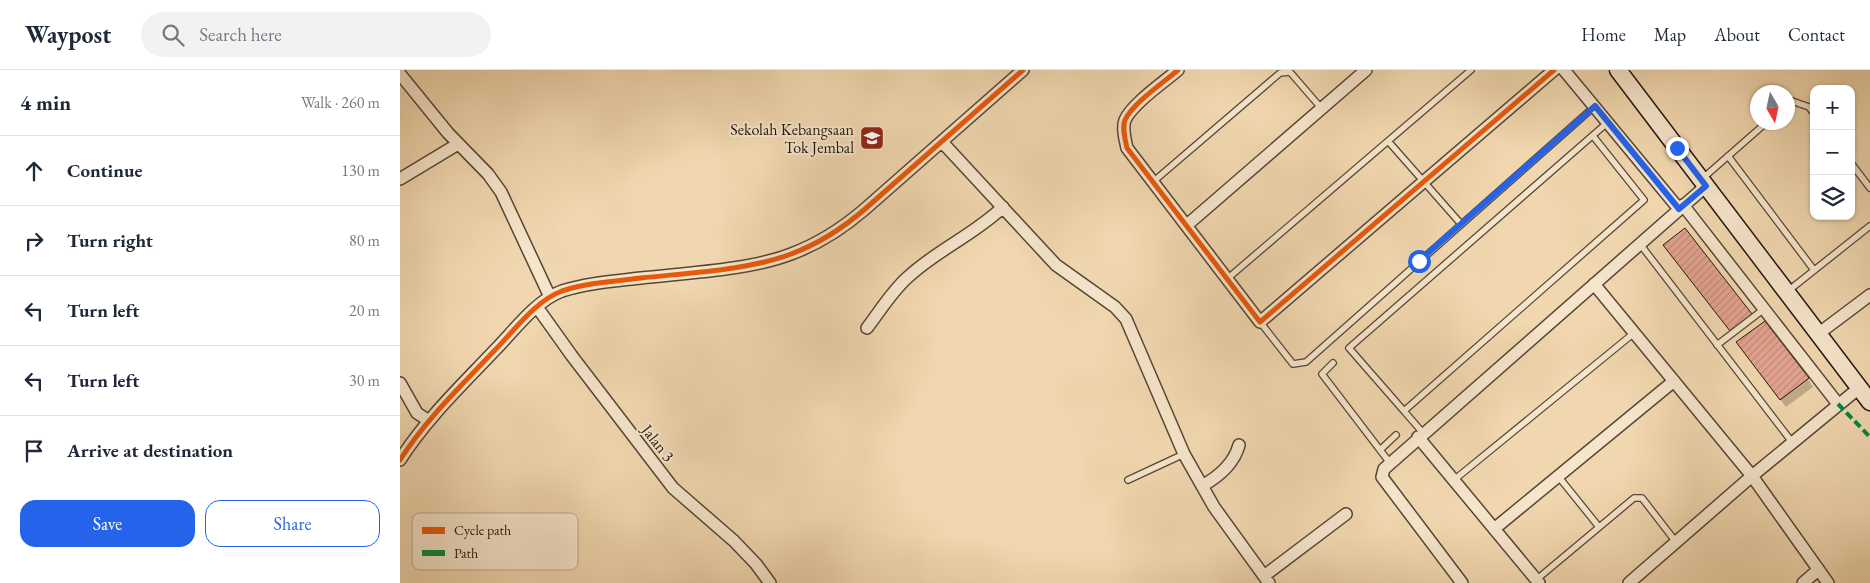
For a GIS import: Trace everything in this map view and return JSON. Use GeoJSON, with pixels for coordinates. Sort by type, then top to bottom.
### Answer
{"type":"FeatureCollection","features":[{"type":"Feature","properties":{"kind":"main road"},"geometry":{"type":"LineString","coordinates":[[1618,70],[1870,402]]}},
{"type":"Feature","properties":{"kind":"street"},"geometry":{"type":"LineString","coordinates":[[400,460],[429,421],[537,307],[550,297],[576,288],[758,263],[797,251],[842,228],[943,143],[1024,70]]}},
{"type":"Feature","properties":{"kind":"street"},"geometry":{"type":"LineString","coordinates":[[1178,70],[1134,108],[1125,120],[1124,137],[1127,148],[1260,322],[1554,70]]}},
{"type":"Feature","properties":{"kind":"street"},"geometry":{"type":"LineString","coordinates":[[1187,225],[1366,70]]}},
{"type":"Feature","properties":{"kind":"street"},"geometry":{"type":"LineString","coordinates":[[1564,70],[1607,123],[1681,207],[1838,404]]}},
{"type":"Feature","properties":{"kind":"street"},"geometry":{"type":"LineString","coordinates":[[400,74],[458,144],[488,174],[501,192],[550,297]]}},
{"type":"Feature","properties":{"kind":"street"},"geometry":{"type":"LineString","coordinates":[[943,143],[1056,265],[1115,307],[1126,319],[1184,454],[1214,507],[1266,580],[1346,514]]}},
{"type":"Feature","properties":{"kind":"street"},"geometry":{"type":"LineString","coordinates":[[400,179],[458,144]]}},
{"type":"Feature","properties":{"kind":"street"},"geometry":{"type":"LineString","coordinates":[[1462,583],[1382,477],[1384,468],[1681,207],[1703,182]]}},
{"type":"Feature","properties":{"kind":"street"},"geometry":{"type":"LineString","coordinates":[[867,328],[900,284],[961,237],[984,225],[1003,207]]}},
{"type":"Feature","properties":{"kind":"street"},"geometry":{"type":"LineString","coordinates":[[1594,284],[1752,476],[1828,583]]}},
{"type":"Feature","properties":{"kind":"street"},"geometry":{"type":"LineString","coordinates":[[1818,334],[1870,295]]}},
{"type":"Feature","properties":{"kind":"street","name":"Jalan 3"},"geometry":{"type":"LineString","coordinates":[[537,307],[577,364],[673,488],[734,541],[756,564],[770,583]]}},
{"type":"Feature","properties":{"kind":"street"},"geometry":{"type":"LineString","coordinates":[[1494,529],[1674,382]]}},
{"type":"Feature","properties":{"kind":"street"},"geometry":{"type":"LineString","coordinates":[[400,383],[417,413],[429,421]]}},
{"type":"Feature","properties":{"kind":"street"},"geometry":{"type":"LineString","coordinates":[[1629,583],[1792,442],[1859,388]]}},
{"type":"Feature","properties":{"kind":"street"},"geometry":{"type":"LineString","coordinates":[[1421,435],[1454,480],[1538,582]]}},
{"type":"Feature","properties":{"kind":"street"},"geometry":{"type":"LineString","coordinates":[[1202,486],[1223,471],[1235,456],[1239,445]]}},
{"type":"Feature","properties":{"kind":"street"},"geometry":{"type":"LineString","coordinates":[[1803,583],[1818,570]]}},
{"type":"Feature","properties":{"kind":"lane"},"geometry":{"type":"LineString","coordinates":[[1227,279],[1471,70]]}},
{"type":"Feature","properties":{"kind":"lane"},"geometry":{"type":"LineString","coordinates":[[1154,182],[1280,73],[1290,72],[1322,108]]}},
{"type":"Feature","properties":{"kind":"lane"},"geometry":{"type":"LineString","coordinates":[[1795,102],[1810,109]]}},
{"type":"Feature","properties":{"kind":"lane"},"geometry":{"type":"LineString","coordinates":[[1260,322],[1293,364],[1306,362],[1595,106]]}},
{"type":"Feature","properties":{"kind":"lane"},"geometry":{"type":"LineString","coordinates":[[1421,435],[1404,411],[1350,348],[1607,123]]}},
{"type":"Feature","properties":{"kind":"lane"},"geometry":{"type":"LineString","coordinates":[[1703,182],[1728,156],[1758,130]]}},
{"type":"Feature","properties":{"kind":"lane"},"geometry":{"type":"LineString","coordinates":[[1404,411],[1644,200],[1593,136]]}},
{"type":"Feature","properties":{"kind":"lane"},"geometry":{"type":"LineString","coordinates":[[1388,141],[1461,224]]}},
{"type":"Feature","properties":{"kind":"lane"},"geometry":{"type":"LineString","coordinates":[[1728,156],[1814,270]]}},
{"type":"Feature","properties":{"kind":"lane"},"geometry":{"type":"LineString","coordinates":[[1855,168],[1870,188]]}},
{"type":"Feature","properties":{"kind":"lane"},"geometry":{"type":"LineString","coordinates":[[1786,292],[1870,226]]}},
{"type":"Feature","properties":{"kind":"lane"},"geometry":{"type":"LineString","coordinates":[[1639,244],[1792,442]]}},
{"type":"Feature","properties":{"kind":"lane"},"geometry":{"type":"LineString","coordinates":[[1717,345],[1764,309]]}},
{"type":"Feature","properties":{"kind":"lane"},"geometry":{"type":"LineString","coordinates":[[1454,480],[1634,333]]}},
{"type":"Feature","properties":{"kind":"lane"},"geometry":{"type":"LineString","coordinates":[[1333,363],[1322,374],[1390,463]]}},
{"type":"Feature","properties":{"kind":"lane"},"geometry":{"type":"LineString","coordinates":[[1380,450],[1396,434]]}},
{"type":"Feature","properties":{"kind":"lane"},"geometry":{"type":"LineString","coordinates":[[1128,480],[1184,454]]}},
{"type":"Feature","properties":{"kind":"lane"},"geometry":{"type":"LineString","coordinates":[[1558,476],[1599,527]]}},
{"type":"Feature","properties":{"kind":"lane"},"geometry":{"type":"LineString","coordinates":[[1538,582],[1634,498],[1642,498],[1676,542]]}},
{"type":"Feature","properties":{"kind":"building"},"geometry":{"type":"Polygon","coordinates":[[[1685,228],[1752,314],[1730,331],[1663,245],[1685,228]]]}},
{"type":"Feature","properties":{"kind":"building"},"geometry":{"type":"Polygon","coordinates":[[[1765,321],[1809,378],[1780,400],[1736,342],[1765,321]]]}},
{"type":"Feature","properties":{"kind":"marked path"},"geometry":{"type":"LineString","coordinates":[[1838,404],[1870,437]]}},
{"type":"Feature","properties":{"kind":"cycle path"},"geometry":{"type":"LineString","coordinates":[[400,460],[421,430],[445,403],[525,317],[552,296],[562,291],[591,284],[757,264],[791,254],[811,245],[830,235],[857,216],[1023,70]]}},
{"type":"Feature","properties":{"kind":"cycle path"},"geometry":{"type":"LineString","coordinates":[[1178,70],[1141,100],[1125,120],[1124,134],[1127,148],[1260,322],[1554,70]]}},
{"type":"Feature","properties":{"kind":"place","name":"Sekolah Kebangsaan Tok Jembal"},"geometry":{"type":"Point","coordinates":[872,138]}},
{"type":"Feature","properties":{"kind":"route"},"geometry":{"type":"LineString","coordinates":[[1419,261],[1595,106],[1679,209],[1706,186],[1677,148]]}}]}
